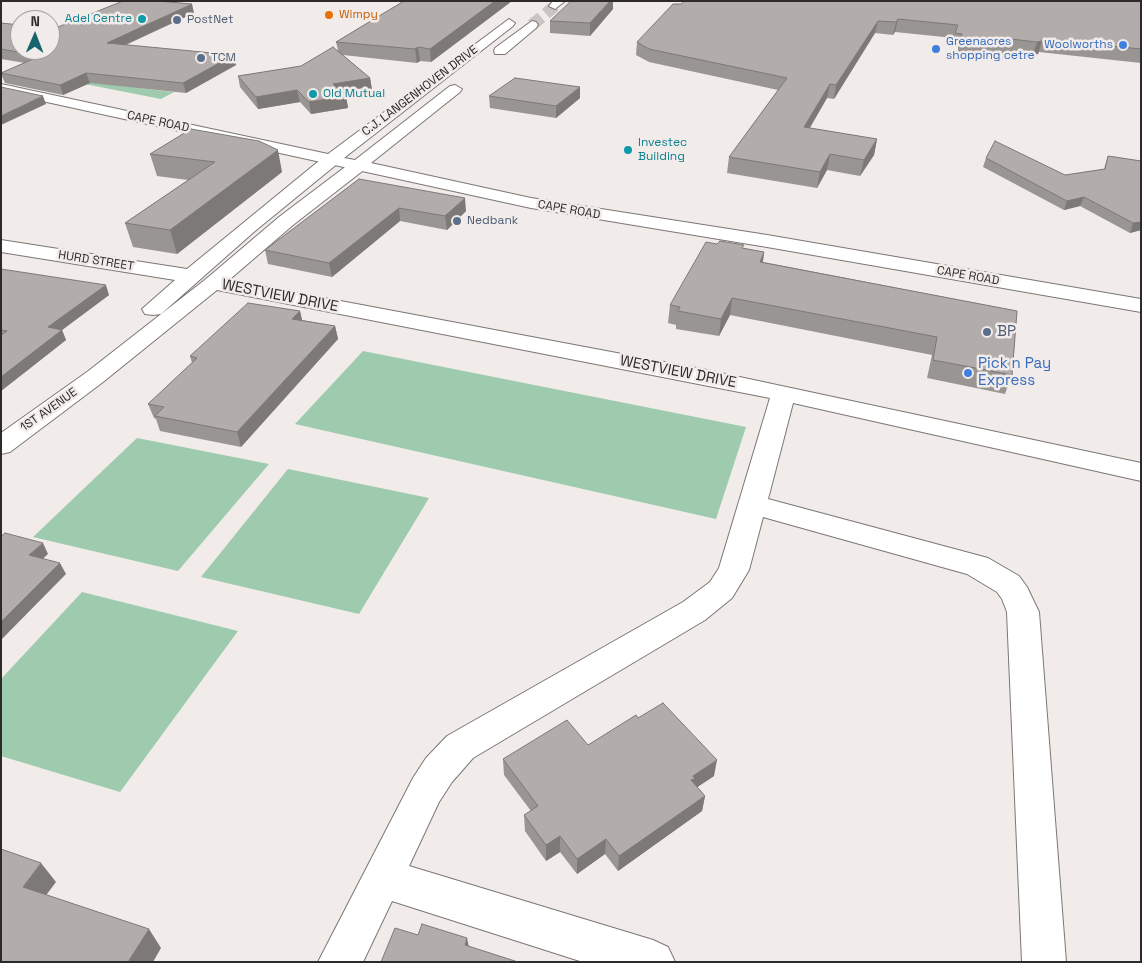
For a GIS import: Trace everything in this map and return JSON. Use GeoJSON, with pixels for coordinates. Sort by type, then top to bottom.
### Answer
{"type":"FeatureCollection","features":[{"type":"Feature","properties":{"kind":"main road","name":"C.J. LANGENHOVEN DRIVE"},"geometry":{"type":"LineString","coordinates":[[338,155],[509,23]]}},
{"type":"Feature","properties":{"kind":"main road","name":"C.J. LANGENHOVEN DRIVE"},"geometry":{"type":"LineString","coordinates":[[493,57],[532,25]]}},
{"type":"Feature","properties":{"kind":"main road","name":"CAPE ROAD"},"geometry":{"type":"LineString","coordinates":[[1,76],[593,215],[767,241],[1141,306]]}},
{"type":"Feature","properties":{"kind":"main road","name":"C.J. LANGENHOVEN DRIVE"},"geometry":{"type":"LineString","coordinates":[[365,161],[464,81]]}},
{"type":"Feature","properties":{"kind":"main road","name":"CAPE ROAD"},"geometry":{"type":"LineString","coordinates":[[1,88],[338,155]]}},
{"type":"Feature","properties":{"kind":"main road","name":"1ST AVENUE"},"geometry":{"type":"LineString","coordinates":[[9,439],[41,407],[190,276],[338,155]]}},
{"type":"Feature","properties":{"kind":"main road","name":"CAPE ROAD"},"geometry":{"type":"LineString","coordinates":[[365,161],[1141,288]]}},
{"type":"Feature","properties":{"kind":"main road","name":"1ST AVENUE"},"geometry":{"type":"LineString","coordinates":[[9,439],[95,377],[286,221],[365,161]]}},
{"type":"Feature","properties":{"kind":"main road","name":"HURD STREET"},"geometry":{"type":"LineString","coordinates":[[1,246],[190,276]]}},
{"type":"Feature","properties":{"kind":"main road","name":"WESTVIEW DRIVE"},"geometry":{"type":"LineString","coordinates":[[212,283],[707,377],[1141,472]]}},
{"type":"Feature","properties":{"kind":"main road"},"geometry":{"type":"LineString","coordinates":[[340,962],[426,790],[439,770],[460,747],[694,611],[721,590],[734,570],[784,394]]}},
{"type":"Feature","properties":{"kind":"main road"},"geometry":{"type":"LineString","coordinates":[[753,505],[977,566],[1008,584],[1016,595],[1023,612],[1044,962]]}},
{"type":"Feature","properties":{"kind":"main road"},"geometry":{"type":"LineString","coordinates":[[383,878],[654,962]]}},
{"type":"Feature","properties":{"kind":"green space"},"geometry":{"type":"Polygon","coordinates":[[[39,75],[163,91],[174,92],[161,99],[39,75]]]}},
{"type":"Feature","properties":{"kind":"green space"},"geometry":{"type":"Polygon","coordinates":[[[363,351],[746,427],[716,519],[295,424],[363,351]]]}},
{"type":"Feature","properties":{"kind":"green space"},"geometry":{"type":"Polygon","coordinates":[[[137,438],[269,464],[178,571],[33,537],[137,438]]]}},
{"type":"Feature","properties":{"kind":"green space"},"geometry":{"type":"Polygon","coordinates":[[[288,469],[429,498],[359,614],[201,577],[288,469]]]}},
{"type":"Feature","properties":{"kind":"green space"},"geometry":{"type":"Polygon","coordinates":[[[82,592],[238,631],[120,792],[1,756],[1,679],[82,592]]]}},
{"type":"Feature","properties":{"kind":"building"},"geometry":{"type":"Polygon","coordinates":[[[123,1],[158,1],[192,4],[107,43],[234,55],[183,83],[86,73],[60,85],[1,73],[31,60],[60,60],[60,26],[123,1]]]}},
{"type":"Feature","properties":{"kind":"building"},"geometry":{"type":"Polygon","coordinates":[[[404,1],[495,1],[430,49],[336,42],[404,1]]]}},
{"type":"Feature","properties":{"kind":"building"},"geometry":{"type":"Polygon","coordinates":[[[571,1],[610,1],[590,23],[550,21],[571,1]]]}},
{"type":"Feature","properties":{"kind":"building"},"geometry":{"type":"Polygon","coordinates":[[[684,1],[1141,1],[1141,49],[1042,39],[1042,41],[1037,42],[1011,39],[1010,45],[961,40],[962,34],[955,33],[958,25],[898,19],[896,22],[878,21],[836,85],[830,84],[804,127],[877,139],[864,160],[830,154],[820,172],[729,157],[787,78],[649,49],[637,42],[673,4],[681,4],[684,1]]]}},
{"type":"Feature","properties":{"kind":"building"},"geometry":{"type":"Polygon","coordinates":[[[1,23],[10,24],[10,51],[1,49],[1,23]]]}},
{"type":"Feature","properties":{"kind":"building"},"geometry":{"type":"Polygon","coordinates":[[[333,47],[370,78],[333,84],[346,96],[309,102],[297,90],[256,97],[238,76],[301,66],[333,47]]]}},
{"type":"Feature","properties":{"kind":"building"},"geometry":{"type":"Polygon","coordinates":[[[515,78],[580,87],[556,106],[489,96],[515,78]]]}},
{"type":"Feature","properties":{"kind":"building"},"geometry":{"type":"Polygon","coordinates":[[[1,87],[43,96],[1,116],[1,87]]]}},
{"type":"Feature","properties":{"kind":"building"},"geometry":{"type":"Polygon","coordinates":[[[191,129],[259,141],[278,150],[170,230],[125,223],[215,162],[150,154],[191,129]]]}},
{"type":"Feature","properties":{"kind":"building"},"geometry":{"type":"Polygon","coordinates":[[[995,141],[1065,175],[1105,169],[1108,156],[1141,161],[1141,222],[1133,223],[1084,197],[1067,201],[986,158],[995,141]]]}},
{"type":"Feature","properties":{"kind":"building"},"geometry":{"type":"Polygon","coordinates":[[[359,179],[465,198],[445,216],[399,208],[329,263],[265,250],[359,179]]]}},
{"type":"Feature","properties":{"kind":"building"},"geometry":{"type":"Polygon","coordinates":[[[720,241],[744,245],[742,248],[764,252],[760,262],[1017,311],[1012,375],[933,360],[937,337],[732,298],[721,319],[678,311],[680,307],[670,305],[706,242],[717,244],[720,241]]]}},
{"type":"Feature","properties":{"kind":"building"},"geometry":{"type":"Polygon","coordinates":[[[1,269],[106,285],[48,327],[62,330],[1,377],[1,335],[7,331],[1,330],[1,269]]]}},
{"type":"Feature","properties":{"kind":"building"},"geometry":{"type":"Polygon","coordinates":[[[248,303],[300,311],[292,319],[335,326],[237,432],[155,416],[164,407],[148,404],[197,358],[190,356],[248,303]]]}},
{"type":"Feature","properties":{"kind":"building"},"geometry":{"type":"Polygon","coordinates":[[[5,533],[43,543],[29,555],[60,563],[1,622],[1,535],[5,533]]]}},
{"type":"Feature","properties":{"kind":"building"},"geometry":{"type":"Polygon","coordinates":[[[663,703],[717,760],[693,776],[695,779],[691,780],[705,796],[619,856],[606,839],[577,859],[560,836],[546,845],[524,815],[538,806],[503,759],[567,720],[588,745],[636,715],[638,718],[663,703]]]}},
{"type":"Feature","properties":{"kind":"building"},"geometry":{"type":"Polygon","coordinates":[[[1,849],[41,863],[23,887],[149,929],[128,962],[1,962],[1,849]]]}},
{"type":"Feature","properties":{"kind":"building"},"geometry":{"type":"Polygon","coordinates":[[[422,924],[467,938],[465,945],[518,962],[381,962],[395,928],[418,935],[422,924]]]}},
{"type":"Feature","properties":{"kind":"tunnel"},"geometry":{"type":"LineString","coordinates":[[532,25],[555,6]]}},
{"type":"Feature","properties":{"kind":"place","name":"Wimpy"},"geometry":{"type":"Point","coordinates":[329,15]}},
{"type":"Feature","properties":{"kind":"place","name":"Adel Centre"},"geometry":{"type":"Point","coordinates":[142,19]}},
{"type":"Feature","properties":{"kind":"place","name":"PostNet"},"geometry":{"type":"Point","coordinates":[177,20]}},
{"type":"Feature","properties":{"kind":"place","name":"Woolworths"},"geometry":{"type":"Point","coordinates":[1123,45]}},
{"type":"Feature","properties":{"kind":"place","name":"Greenacres shopping cetre"},"geometry":{"type":"Point","coordinates":[936,49]}},
{"type":"Feature","properties":{"kind":"place","name":"TCM"},"geometry":{"type":"Point","coordinates":[201,58]}},
{"type":"Feature","properties":{"kind":"place","name":"Old Mutual"},"geometry":{"type":"Point","coordinates":[313,94]}},
{"type":"Feature","properties":{"kind":"place","name":"Investec Building"},"geometry":{"type":"Point","coordinates":[628,150]}},
{"type":"Feature","properties":{"kind":"place","name":"Nedbank"},"geometry":{"type":"Point","coordinates":[457,221]}},
{"type":"Feature","properties":{"kind":"place","name":"BP"},"geometry":{"type":"Point","coordinates":[987,332]}},
{"type":"Feature","properties":{"kind":"place","name":"Pick n Pay Express"},"geometry":{"type":"Point","coordinates":[968,373]}}]}
